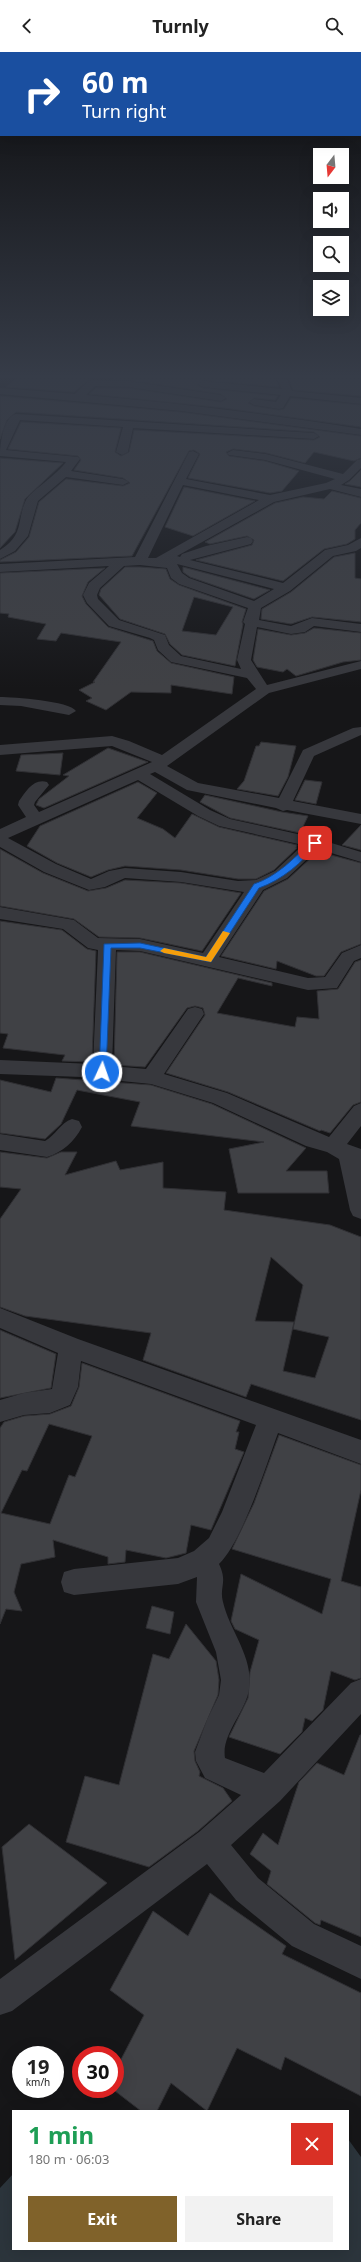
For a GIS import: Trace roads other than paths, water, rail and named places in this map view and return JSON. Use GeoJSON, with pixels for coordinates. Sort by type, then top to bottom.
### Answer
{"type":"FeatureCollection","features":[{"type":"Feature","properties":{"kind":"street"},"geometry":{"type":"LineString","coordinates":[[0,555],[11,548],[24,533],[32,500],[53,482]]}},
{"type":"Feature","properties":{"kind":"street"},"geometry":{"type":"LineString","coordinates":[[140,561],[178,482]]}},
{"type":"Feature","properties":{"kind":"street"},"geometry":{"type":"LineString","coordinates":[[185,482],[270,499]]}},
{"type":"Feature","properties":{"kind":"street"},"geometry":{"type":"LineString","coordinates":[[168,560],[270,499],[330,486],[337,482]]}},
{"type":"Feature","properties":{"kind":"street"},"geometry":{"type":"LineString","coordinates":[[330,486],[361,493]]}},
{"type":"Feature","properties":{"kind":"street"},"geometry":{"type":"LineString","coordinates":[[0,568],[168,560],[247,541]]}},
{"type":"Feature","properties":{"kind":"street"},"geometry":{"type":"LineString","coordinates":[[264,690],[252,675],[244,660],[250,622],[255,606],[285,588],[329,553],[352,548],[361,542]]}},
{"type":"Feature","properties":{"kind":"street"},"geometry":{"type":"LineString","coordinates":[[168,560],[285,588]]}},
{"type":"Feature","properties":{"kind":"street"},"geometry":{"type":"LineString","coordinates":[[168,560],[176,575],[184,582],[255,606]]}},
{"type":"Feature","properties":{"kind":"street"},"geometry":{"type":"LineString","coordinates":[[121,562],[94,586],[90,595],[92,600],[114,624],[155,635],[160,638],[164,647],[181,661],[252,675]]}},
{"type":"Feature","properties":{"kind":"street"},"geometry":{"type":"LineString","coordinates":[[250,622],[291,630],[300,629],[312,622],[361,628]]}},
{"type":"Feature","properties":{"kind":"street"},"geometry":{"type":"LineString","coordinates":[[164,647],[197,650]]}},
{"type":"Feature","properties":{"kind":"street"},"geometry":{"type":"LineString","coordinates":[[230,656],[244,660]]}},
{"type":"Feature","properties":{"kind":"street"},"geometry":{"type":"LineString","coordinates":[[0,835],[160,764],[264,690],[361,665]]}},
{"type":"Feature","properties":{"kind":"street"},"geometry":{"type":"LineString","coordinates":[[0,701],[20,702],[69,711]]}},
{"type":"Feature","properties":{"kind":"street"},"geometry":{"type":"LineString","coordinates":[[283,806],[308,753],[358,731]]}},
{"type":"Feature","properties":{"kind":"street"},"geometry":{"type":"LineString","coordinates":[[0,750],[112,741],[160,764],[193,788],[283,806],[361,819]]}},
{"type":"Feature","properties":{"kind":"street"},"geometry":{"type":"LineString","coordinates":[[139,774],[204,813],[225,822],[315,843],[361,857]]}},
{"type":"Feature","properties":{"kind":"street"},"geometry":{"type":"LineString","coordinates":[[36,820],[26,805],[29,798],[41,785]]}},
{"type":"Feature","properties":{"kind":"street"},"geometry":{"type":"LineString","coordinates":[[0,840],[50,868],[89,885],[96,884],[116,874],[125,872],[189,878],[229,886],[256,886],[268,882],[282,873],[315,843]]}},
{"type":"Feature","properties":{"kind":"street"},"geometry":{"type":"LineString","coordinates":[[208,960],[256,886]]}},
{"type":"Feature","properties":{"kind":"street"},"geometry":{"type":"LineString","coordinates":[[0,913],[68,924],[94,944],[107,946],[140,945],[317,985],[330,982],[348,957],[361,951]]}},
{"type":"Feature","properties":{"kind":"street"},"geometry":{"type":"LineString","coordinates":[[102,1072],[107,946]]}},
{"type":"Feature","properties":{"kind":"street"},"geometry":{"type":"LineString","coordinates":[[151,1077],[195,1014]]}},
{"type":"Feature","properties":{"kind":"street"},"geometry":{"type":"LineString","coordinates":[[0,1067],[102,1072],[151,1077],[220,1098],[313,1140],[348,1152]]}},
{"type":"Feature","properties":{"kind":"street"},"geometry":{"type":"LineString","coordinates":[[361,1111],[348,1152],[361,1210]]}},
{"type":"Feature","properties":{"kind":"street"},"geometry":{"type":"LineString","coordinates":[[0,1142],[48,1149],[58,1143],[72,1127]]}},
{"type":"Feature","properties":{"kind":"street"},"geometry":{"type":"LineString","coordinates":[[0,1318],[71,1347],[361,1452]]}},
{"type":"Feature","properties":{"kind":"street"},"geometry":{"type":"LineString","coordinates":[[0,1411],[24,1404],[50,1402],[61,1398],[66,1387],[71,1347]]}},
{"type":"Feature","properties":{"kind":"street"},"geometry":{"type":"LineString","coordinates":[[74,1582],[178,1571],[203,1561],[218,1547],[232,1518],[271,1420]]}},
{"type":"Feature","properties":{"kind":"street"},"geometry":{"type":"LineString","coordinates":[[203,1561],[213,1579],[209,1600],[231,1653],[236,1670],[235,1690],[230,1708],[211,1744],[210,1759],[215,1768],[269,1790]]}},
{"type":"Feature","properties":{"kind":"street"},"geometry":{"type":"LineString","coordinates":[[0,1999],[210,1843],[269,1790],[361,1693]]}},
{"type":"Feature","properties":{"kind":"street"},"geometry":{"type":"LineString","coordinates":[[210,1843],[247,1889],[303,1935],[361,1963]]}}]}
